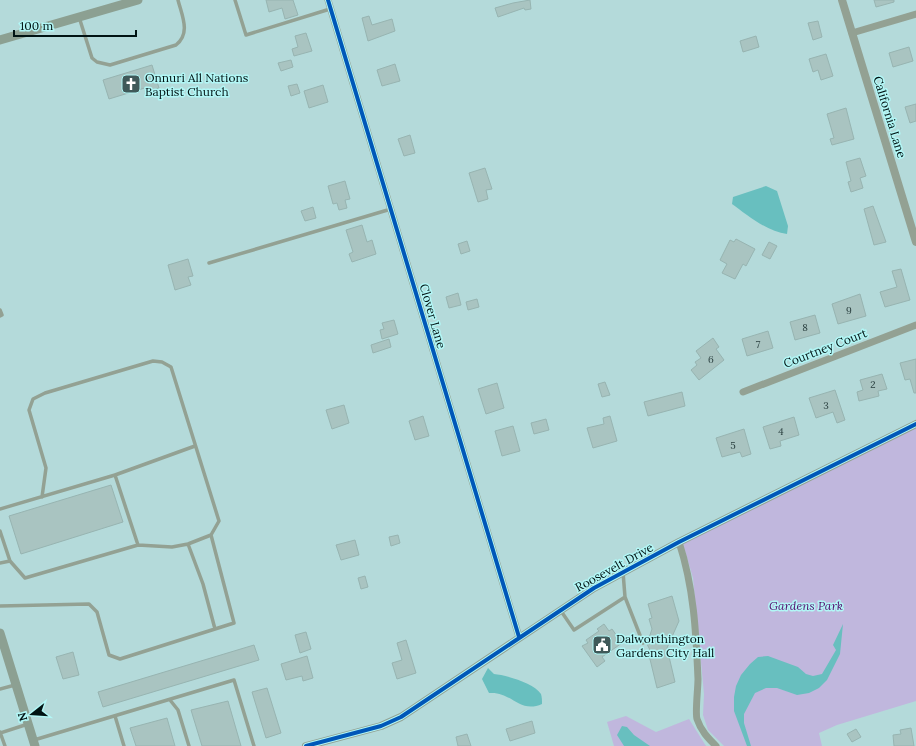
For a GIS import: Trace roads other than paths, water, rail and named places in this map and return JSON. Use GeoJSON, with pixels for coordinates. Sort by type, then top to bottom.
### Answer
{"type":"FeatureCollection","features":[{"type":"Feature","properties":{"kind":"main road"},"geometry":{"type":"LineString","coordinates":[[0,40],[128,1],[138,0]]}},
{"type":"Feature","properties":{"kind":"main road"},"geometry":{"type":"LineString","coordinates":[[0,633],[35,743]]}},
{"type":"Feature","properties":{"kind":"street","name":"Clover Lane"},"geometry":{"type":"LineString","coordinates":[[328,0],[519,637]]}},
{"type":"Feature","properties":{"kind":"street","name":"California Lane"},"geometry":{"type":"LineString","coordinates":[[842,0],[916,242]]}},
{"type":"Feature","properties":{"kind":"street"},"geometry":{"type":"LineString","coordinates":[[852,33],[916,14]]}},
{"type":"Feature","properties":{"kind":"street","name":"Courtney Court"},"geometry":{"type":"LineString","coordinates":[[743,392],[916,325]]}},
{"type":"Feature","properties":{"kind":"street","name":"Roosevelt Drive"},"geometry":{"type":"LineString","coordinates":[[306,746],[381,726],[401,717],[594,588],[679,542],[916,424]]}},
{"type":"Feature","properties":{"kind":"street"},"geometry":{"type":"LineString","coordinates":[[679,542],[690,580],[694,619],[699,694],[696,717],[703,733],[716,746]]}},
{"type":"Feature","properties":{"kind":"lane"},"geometry":{"type":"LineString","coordinates":[[79,17],[92,58],[97,62],[110,65],[176,45],[180,42],[185,34],[185,29],[178,0]]}},
{"type":"Feature","properties":{"kind":"lane"},"geometry":{"type":"LineString","coordinates":[[235,0],[246,35],[330,9]]}},
{"type":"Feature","properties":{"kind":"lane"},"geometry":{"type":"LineString","coordinates":[[209,263],[391,209]]}},
{"type":"Feature","properties":{"kind":"lane"},"geometry":{"type":"LineString","coordinates":[[0,310],[2,315],[0,316]]}},
{"type":"Feature","properties":{"kind":"lane"},"geometry":{"type":"LineString","coordinates":[[0,531],[10,561],[25,578],[138,546],[172,547],[188,544],[211,535],[219,521],[171,367],[162,362],[153,361],[39,395],[33,399],[29,410],[46,468],[42,497]]}},
{"type":"Feature","properties":{"kind":"lane"},"geometry":{"type":"LineString","coordinates":[[0,509],[115,475],[195,446]]}},
{"type":"Feature","properties":{"kind":"lane"},"geometry":{"type":"LineString","coordinates":[[115,475],[138,546]]}},
{"type":"Feature","properties":{"kind":"lane"},"geometry":{"type":"LineString","coordinates":[[0,606],[89,604],[97,612],[109,655],[120,659],[234,623],[211,535]]}},
{"type":"Feature","properties":{"kind":"lane"},"geometry":{"type":"LineString","coordinates":[[188,544],[203,584],[215,629]]}},
{"type":"Feature","properties":{"kind":"lane"},"geometry":{"type":"LineString","coordinates":[[0,563],[10,561]]}},
{"type":"Feature","properties":{"kind":"lane"},"geometry":{"type":"LineString","coordinates":[[623,572],[625,597],[643,643]]}},
{"type":"Feature","properties":{"kind":"lane"},"geometry":{"type":"LineString","coordinates":[[560,610],[574,630],[625,597]]}},
{"type":"Feature","properties":{"kind":"lane"},"geometry":{"type":"LineString","coordinates":[[35,743],[115,716],[234,680],[254,746]]}},
{"type":"Feature","properties":{"kind":"lane"},"geometry":{"type":"LineString","coordinates":[[0,689],[16,684]]}},
{"type":"Feature","properties":{"kind":"lane"},"geometry":{"type":"LineString","coordinates":[[170,700],[178,710],[188,746]]}},
{"type":"Feature","properties":{"kind":"lane"},"geometry":{"type":"LineString","coordinates":[[115,716],[124,746]]}},
{"type":"Feature","properties":{"kind":"lane"},"geometry":{"type":"LineString","coordinates":[[4,746],[0,732],[29,724]]}},
{"type":"Feature","properties":{"kind":"water"},"geometry":{"type":"Polygon","coordinates":[[[766,186],[777,191],[788,226],[787,234],[765,227],[732,204],[733,197],[766,186]]]}},
{"type":"Feature","properties":{"kind":"water"},"geometry":{"type":"Polygon","coordinates":[[[843,624],[840,654],[827,680],[819,688],[809,693],[797,695],[777,688],[766,688],[755,693],[744,714],[744,723],[751,746],[747,746],[734,711],[736,686],[741,675],[758,657],[768,656],[798,667],[806,674],[813,676],[822,674],[836,650],[833,645],[843,624]]]}},
{"type":"Feature","properties":{"kind":"water"},"geometry":{"type":"Polygon","coordinates":[[[488,668],[494,674],[512,678],[532,686],[541,694],[542,704],[527,706],[504,695],[489,693],[482,679],[488,668]]]}},
{"type":"Feature","properties":{"kind":"water"},"geometry":{"type":"Polygon","coordinates":[[[622,726],[627,727],[634,735],[650,746],[624,746],[617,735],[622,726]]]}},
{"type":"Feature","properties":{"kind":"place","name":"Onnuri All Nations Baptist Church"},"geometry":{"type":"Point","coordinates":[131,84]}},
{"type":"Feature","properties":{"kind":"place","name":"Dalworthington Gardens City Hall"},"geometry":{"type":"Point","coordinates":[602,645]}},
{"type":"Feature","properties":{"kind":"park label","name":"Gardens Park"},"geometry":{"type":"Point","coordinates":[806,605]}}]}
